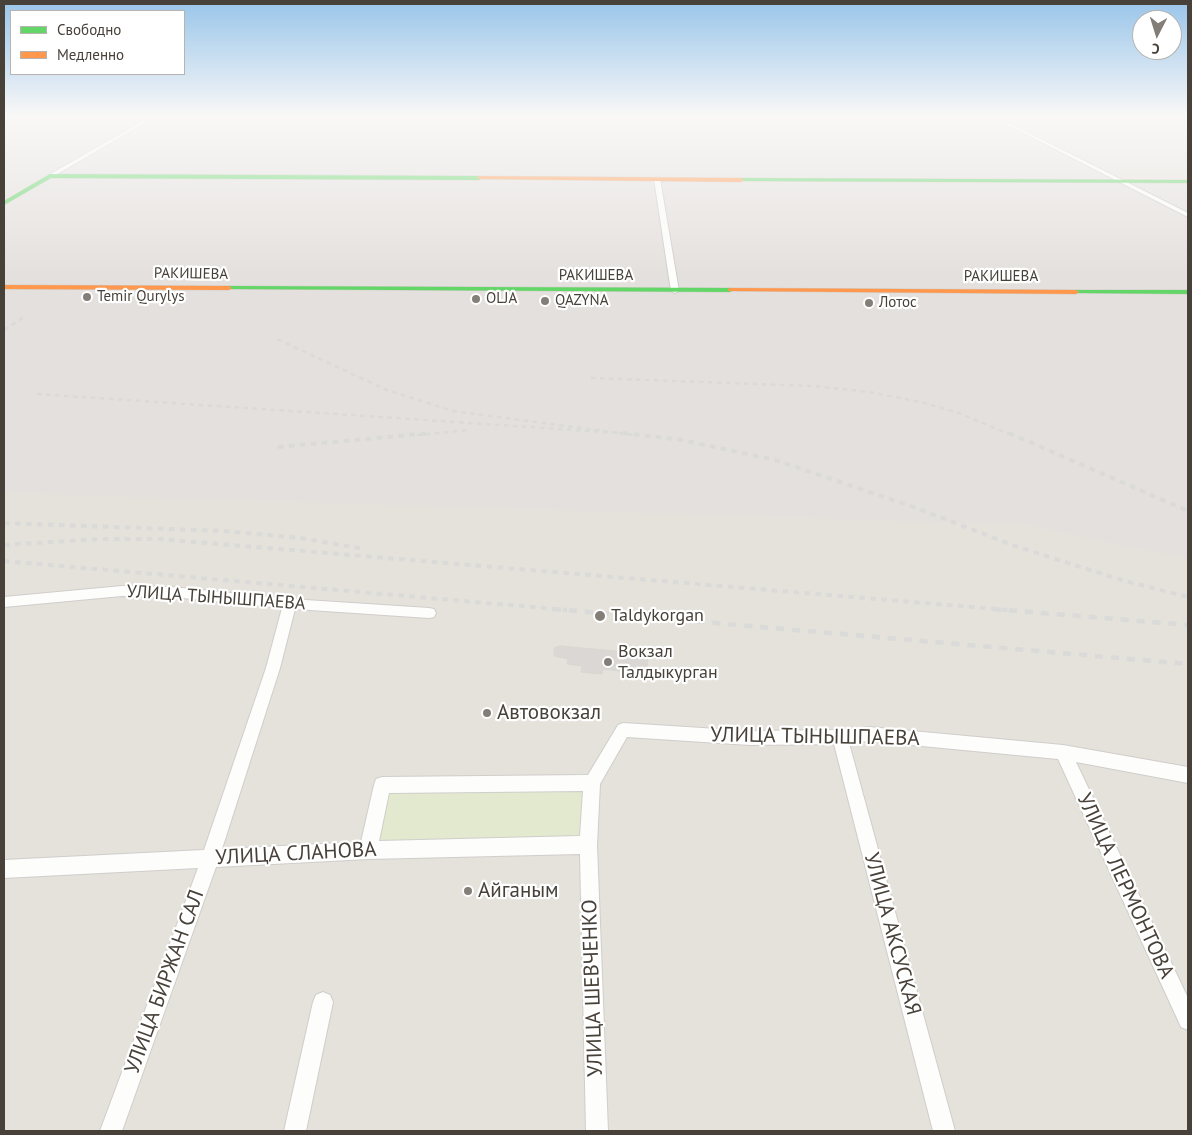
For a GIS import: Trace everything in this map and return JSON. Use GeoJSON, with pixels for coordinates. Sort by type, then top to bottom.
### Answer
{"type":"FeatureCollection","features":[{"type":"Feature","properties":{"kind":"street"},"geometry":{"type":"LineString","coordinates":[[4,203],[61,170]]}},
{"type":"Feature","properties":{"kind":"street"},"geometry":{"type":"LineString","coordinates":[[1097,170],[1188,215]]}},
{"type":"Feature","properties":{"kind":"street"},"geometry":{"type":"LineString","coordinates":[[50,176],[1188,182]]}},
{"type":"Feature","properties":{"kind":"street"},"geometry":{"type":"LineString","coordinates":[[657,178],[675,291]]}},
{"type":"Feature","properties":{"kind":"street","name":"РАКИШЕВА"},"geometry":{"type":"LineString","coordinates":[[4,287],[1188,292]]}},
{"type":"Feature","properties":{"kind":"street","name":"УЛИЦА ТЫНЫШПАЕВА"},"geometry":{"type":"LineString","coordinates":[[4,602],[40,600],[122,590],[172,592],[290,604],[429,613]]}},
{"type":"Feature","properties":{"kind":"street","name":"УЛИЦА БИРЖАН САЛ"},"geometry":{"type":"LineString","coordinates":[[112,1131],[210,858],[273,668],[290,604]]}},
{"type":"Feature","properties":{"kind":"street","name":"УЛИЦА ТЫНЫШПАЕВА"},"geometry":{"type":"LineString","coordinates":[[588,845],[592,783],[624,730],[750,738],[840,737],[869,734],[1063,752],[1188,775]]}},
{"type":"Feature","properties":{"kind":"street","name":"УЛИЦА АКСУСКАЯ"},"geometry":{"type":"LineString","coordinates":[[840,737],[944,1131]]}},
{"type":"Feature","properties":{"kind":"street","name":"УЛИЦА ЛЕРМОНТОВА"},"geometry":{"type":"LineString","coordinates":[[1063,752],[1188,1020]]}},
{"type":"Feature","properties":{"kind":"street"},"geometry":{"type":"LineString","coordinates":[[368,850],[382,785],[592,783]]}},
{"type":"Feature","properties":{"kind":"street","name":"УЛИЦА СЛАНОВА"},"geometry":{"type":"LineString","coordinates":[[4,869],[368,850],[588,845]]}},
{"type":"Feature","properties":{"kind":"street","name":"УЛИЦА ШЕВЧЕНКО"},"geometry":{"type":"LineString","coordinates":[[588,845],[597,1131]]}},
{"type":"Feature","properties":{"kind":"street"},"geometry":{"type":"LineString","coordinates":[[295,1131],[323,1002]]}},
{"type":"Feature","properties":{"kind":"shaded area","name":"Taldykorgan"},"geometry":{"type":"Polygon","coordinates":[[[4,170],[1188,170],[1188,1131],[4,1131],[4,170]]]}},
{"type":"Feature","properties":{"kind":"shaded area"},"geometry":{"type":"Polygon","coordinates":[[[4,170],[1089,170],[1116,183],[1188,182],[1188,559],[1024,525],[4,493],[4,170]]]}},
{"type":"Feature","properties":{"kind":"green space"},"geometry":{"type":"Polygon","coordinates":[[[587,788],[583,841],[379,845],[386,792],[587,788]]]}},
{"type":"Feature","properties":{"kind":"building","name":"Вокзал Талдыкурган"},"geometry":{"type":"Polygon","coordinates":[[[560,646],[648,654],[647,674],[603,669],[602,674],[581,672],[582,666],[567,664],[568,659],[554,656],[554,648],[560,646]]]}},
{"type":"Feature","properties":{"kind":"railway"},"geometry":{"type":"LineString","coordinates":[[4,330],[27,315]]}},
{"type":"Feature","properties":{"kind":"railway"},"geometry":{"type":"LineString","coordinates":[[277,339],[387,390],[453,411],[619,433]]}},
{"type":"Feature","properties":{"kind":"railway"},"geometry":{"type":"LineString","coordinates":[[591,378],[813,386],[870,392],[921,402],[956,412],[1012,435]]}},
{"type":"Feature","properties":{"kind":"railway"},"geometry":{"type":"LineString","coordinates":[[37,394],[619,433]]}},
{"type":"Feature","properties":{"kind":"railway"},"geometry":{"type":"LineString","coordinates":[[417,435],[470,430]]}},
{"type":"Feature","properties":{"kind":"railway"},"geometry":{"type":"LineString","coordinates":[[278,447],[431,433]]}},
{"type":"Feature","properties":{"kind":"railway"},"geometry":{"type":"LineString","coordinates":[[619,433],[634,435]]}},
{"type":"Feature","properties":{"kind":"railway"},"geometry":{"type":"LineString","coordinates":[[623,433],[682,440],[775,460],[911,506],[1015,546],[1125,581],[1188,597]]}},
{"type":"Feature","properties":{"kind":"railway"},"geometry":{"type":"LineString","coordinates":[[1009,433],[1188,511]]}},
{"type":"Feature","properties":{"kind":"railway"},"geometry":{"type":"LineString","coordinates":[[4,523],[223,531],[300,538],[365,549]]}},
{"type":"Feature","properties":{"kind":"railway"},"geometry":{"type":"LineString","coordinates":[[4,545],[101,539],[159,539],[1008,610]]}},
{"type":"Feature","properties":{"kind":"railway"},"geometry":{"type":"LineString","coordinates":[[4,561],[567,610]]}},
{"type":"Feature","properties":{"kind":"railway"},"geometry":{"type":"LineString","coordinates":[[553,609],[1188,664]]}},
{"type":"Feature","properties":{"kind":"railway"},"geometry":{"type":"LineString","coordinates":[[993,609],[1188,625]]}},
{"type":"Feature","properties":{"kind":"traffic: fast"},"geometry":{"type":"LineString","coordinates":[[4,203],[50,176],[479,178]]}},
{"type":"Feature","properties":{"kind":"traffic: fast"},"geometry":{"type":"LineString","coordinates":[[741,180],[1188,182]]}},
{"type":"Feature","properties":{"kind":"traffic: fast"},"geometry":{"type":"LineString","coordinates":[[229,288],[730,290]]}},
{"type":"Feature","properties":{"kind":"traffic: fast"},"geometry":{"type":"LineString","coordinates":[[1076,292],[1188,292]]}},
{"type":"Feature","properties":{"kind":"traffic: slow"},"geometry":{"type":"LineString","coordinates":[[479,178],[741,180]]}},
{"type":"Feature","properties":{"kind":"traffic: slow"},"geometry":{"type":"LineString","coordinates":[[4,287],[229,288]]}},
{"type":"Feature","properties":{"kind":"traffic: slow"},"geometry":{"type":"LineString","coordinates":[[730,290],[1076,292]]}},
{"type":"Feature","properties":{"kind":"place","name":"Temir Qurylys"},"geometry":{"type":"Point","coordinates":[87,297]}},
{"type":"Feature","properties":{"kind":"place","name":"OLJA"},"geometry":{"type":"Point","coordinates":[476,299]}},
{"type":"Feature","properties":{"kind":"place","name":"QAZYNA"},"geometry":{"type":"Point","coordinates":[545,301]}},
{"type":"Feature","properties":{"kind":"place","name":"Лотос"},"geometry":{"type":"Point","coordinates":[869,303]}},
{"type":"Feature","properties":{"kind":"place","name":"Taldykorgan"},"geometry":{"type":"Point","coordinates":[600,616]}},
{"type":"Feature","properties":{"kind":"place","name":"Вокзал Талдыкурган"},"geometry":{"type":"Point","coordinates":[608,662]}},
{"type":"Feature","properties":{"kind":"place","name":"Автовокзал"},"geometry":{"type":"Point","coordinates":[487,713]}},
{"type":"Feature","properties":{"kind":"place","name":"Айганым"},"geometry":{"type":"Point","coordinates":[468,891]}}]}
